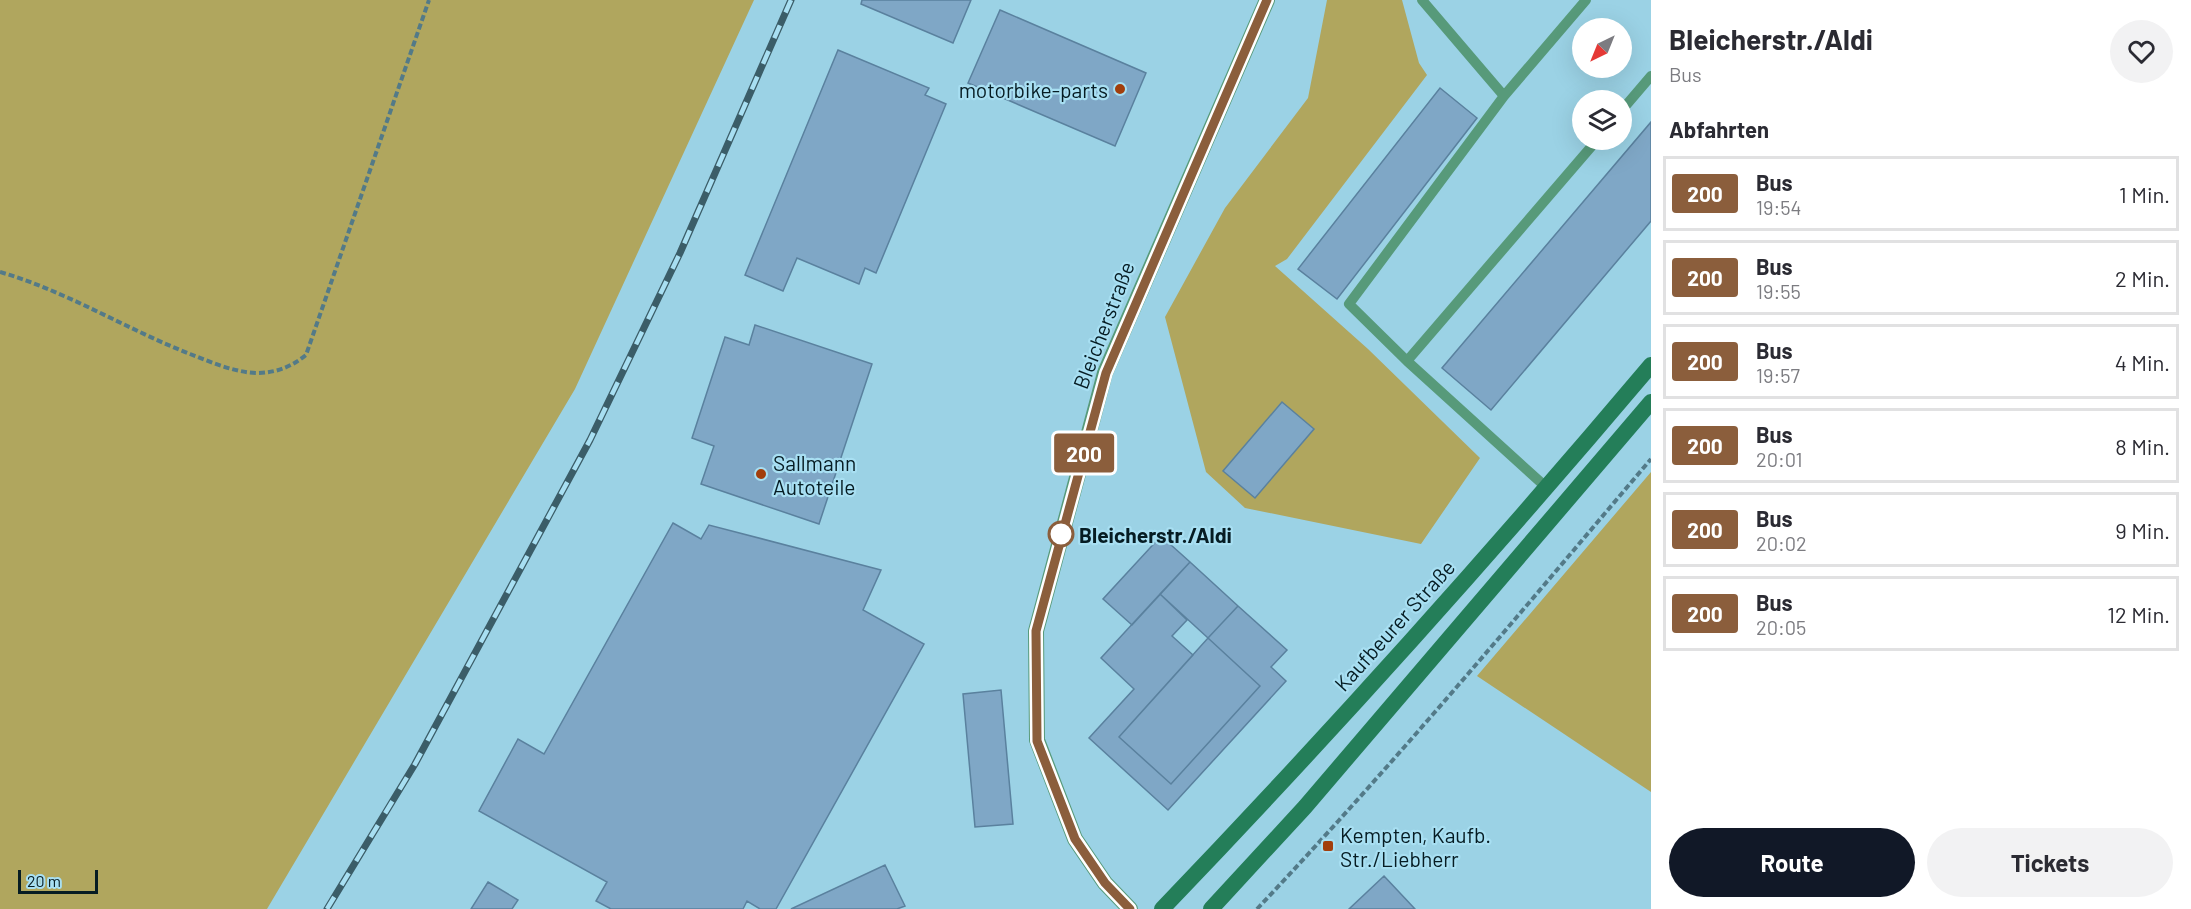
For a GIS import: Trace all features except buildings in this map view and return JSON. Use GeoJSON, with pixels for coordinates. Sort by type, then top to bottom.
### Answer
{"type":"FeatureCollection","features":[{"type":"Feature","properties":{"kind":"main road","name":"Kaufbeurer Straße"},"geometry":{"type":"LineString","coordinates":[[1162,909],[1418,633],[1547,488],[1651,364]]}},
{"type":"Feature","properties":{"kind":"main road"},"geometry":{"type":"LineString","coordinates":[[1211,909],[1305,807],[1651,402]]}},
{"type":"Feature","properties":{"kind":"street","name":"Bleicherstraße"},"geometry":{"type":"LineString","coordinates":[[1130,909],[1105,883],[1075,839],[1037,741],[1036,631],[1106,373],[1267,0]]}},
{"type":"Feature","properties":{"kind":"lane"},"geometry":{"type":"LineString","coordinates":[[1422,0],[1504,96]]}},
{"type":"Feature","properties":{"kind":"lane"},"geometry":{"type":"LineString","coordinates":[[1547,488],[1407,361],[1349,304],[1504,96],[1586,0]]}},
{"type":"Feature","properties":{"kind":"lane"},"geometry":{"type":"LineString","coordinates":[[1632,98],[1651,76]]}},
{"type":"Feature","properties":{"kind":"lane"},"geometry":{"type":"LineString","coordinates":[[1407,361],[1588,150]]}},
{"type":"Feature","properties":{"kind":"path"},"geometry":{"type":"LineString","coordinates":[[0,272],[29,280],[143,336],[225,367],[254,373],[276,372],[295,364],[306,355],[429,0]]}},
{"type":"Feature","properties":{"kind":"path"},"geometry":{"type":"LineString","coordinates":[[1257,909],[1331,831],[1448,698],[1651,459]]}},
{"type":"Feature","properties":{"kind":"shaded area"},"geometry":{"type":"Polygon","coordinates":[[[0,0],[754,0],[575,389],[267,909],[0,909],[0,0]]]}},
{"type":"Feature","properties":{"kind":"shaded area"},"geometry":{"type":"Polygon","coordinates":[[[1327,0],[1402,0],[1419,63],[1427,75],[1287,259],[1275,266],[1368,349],[1480,458],[1421,544],[1245,508],[1206,472],[1165,317],[1225,208],[1308,98],[1327,0]]]}},
{"type":"Feature","properties":{"kind":"shaded area"},"geometry":{"type":"Polygon","coordinates":[[[1651,472],[1651,792],[1477,676],[1651,472]]]}},
{"type":"Feature","properties":{"kind":"railway"},"geometry":{"type":"LineString","coordinates":[[327,909],[415,764],[590,440],[680,253],[791,0]]}},
{"type":"Feature","properties":{"kind":"bus line","name":"200"},"geometry":{"type":"LineString","coordinates":[[1130,909],[1105,883],[1075,839],[1037,741],[1036,631],[1106,373],[1267,0]]}},
{"type":"Feature","properties":{"kind":"place","name":"motorbike-parts"},"geometry":{"type":"Point","coordinates":[1120,89]}},
{"type":"Feature","properties":{"kind":"place","name":"Sallmann Autoteile"},"geometry":{"type":"Point","coordinates":[761,474]}},
{"type":"Feature","properties":{"kind":"place","name":"Bleicherstr./Aldi"},"geometry":{"type":"Point","coordinates":[1061,534]}},
{"type":"Feature","properties":{"kind":"place","name":"Kempten, Kaufb. Str./Liebherr"},"geometry":{"type":"Point","coordinates":[1328,846]}}]}
